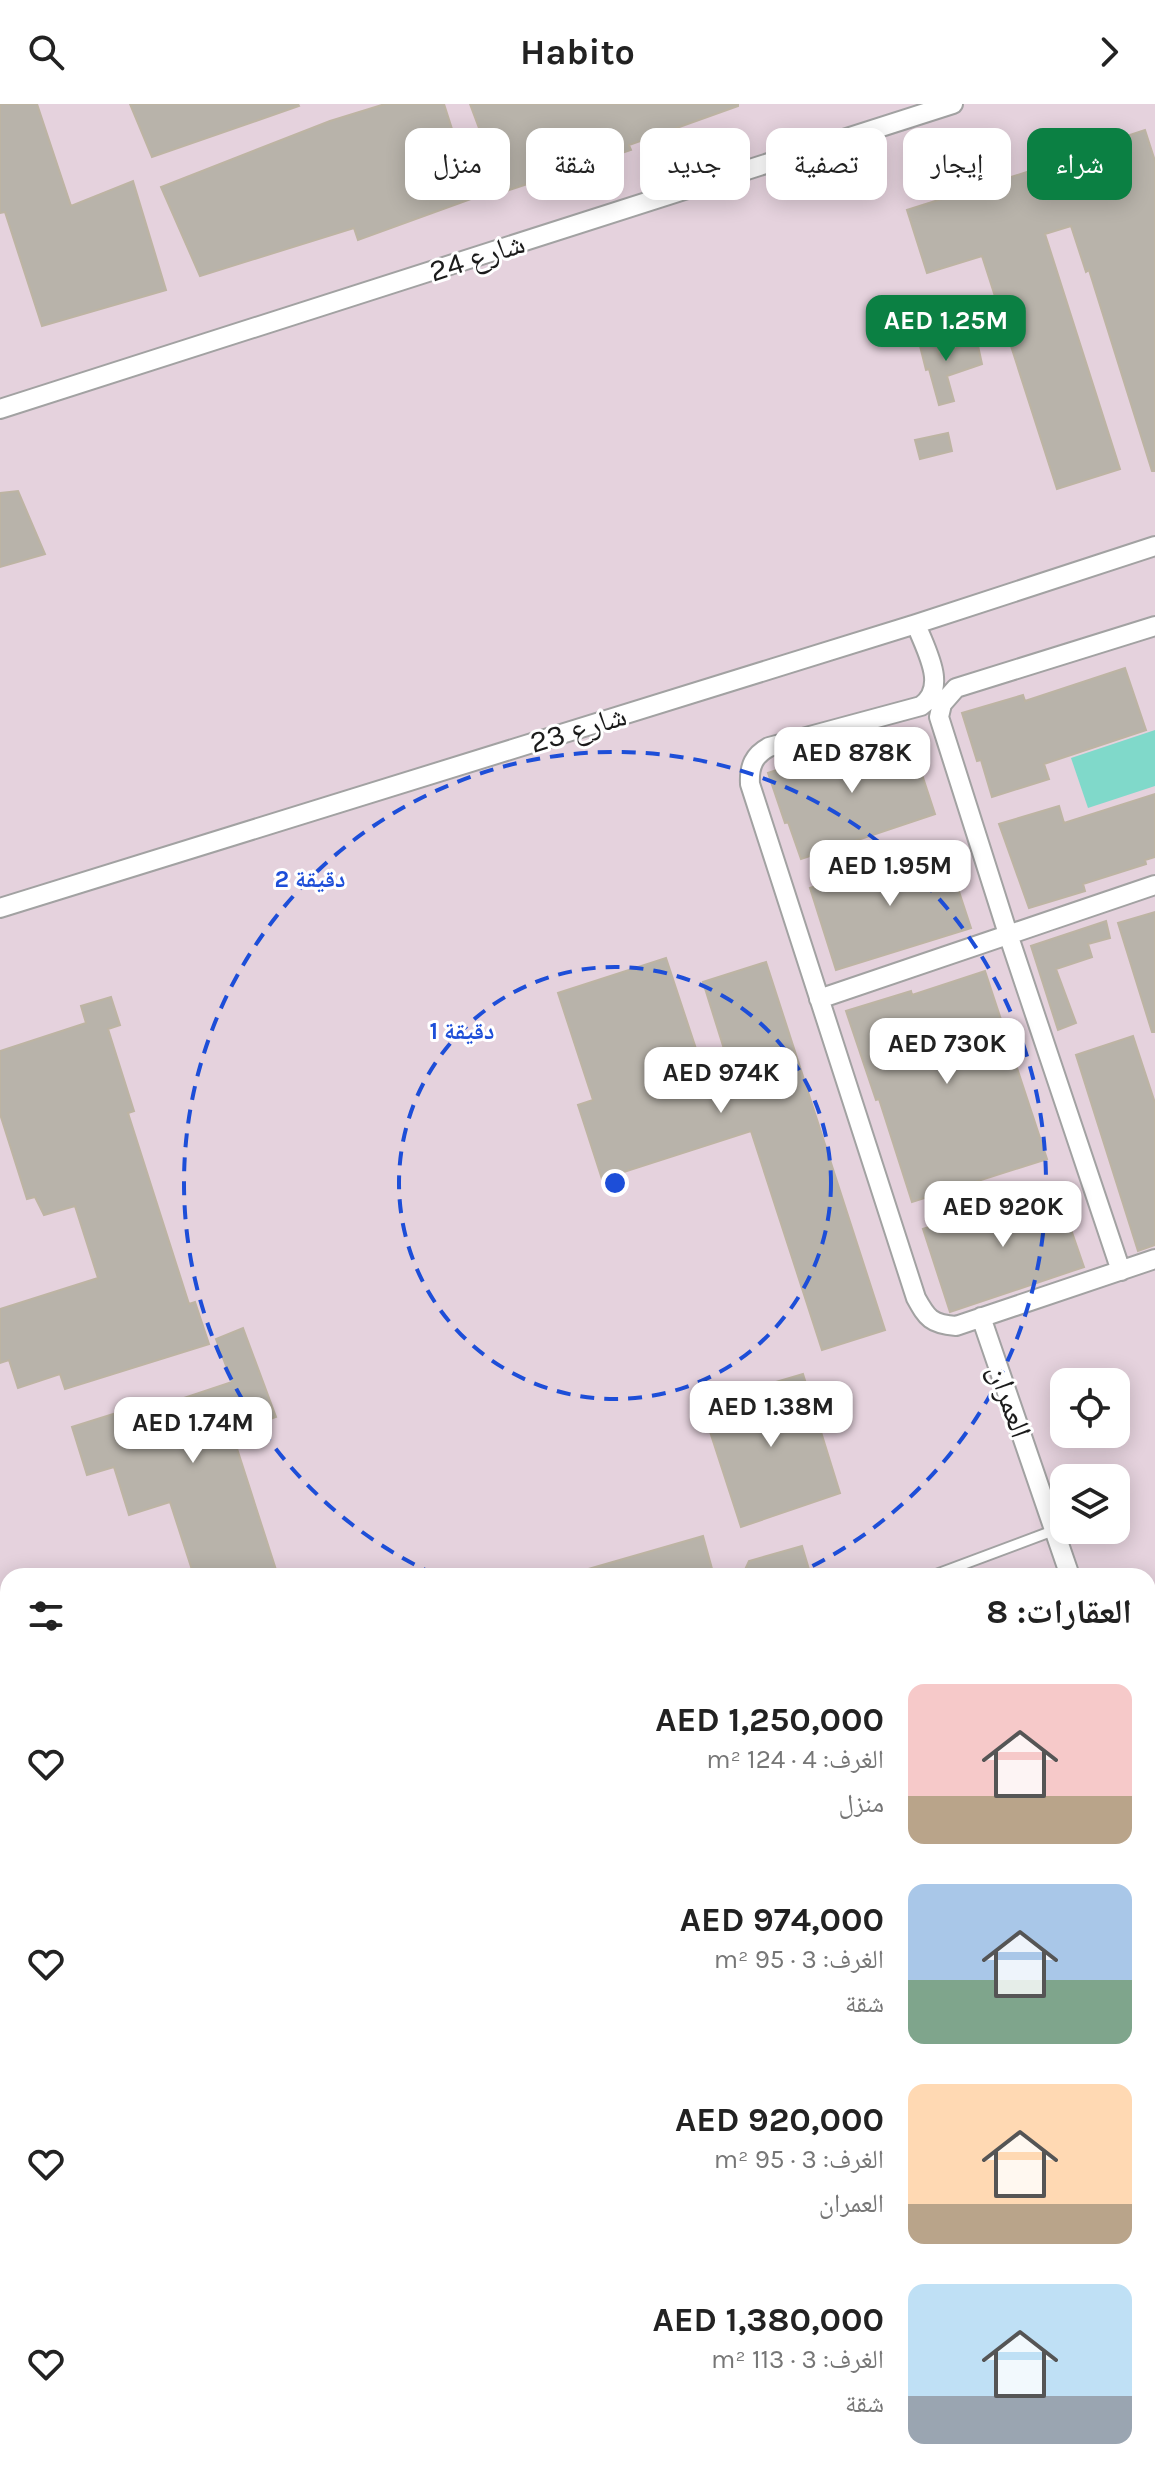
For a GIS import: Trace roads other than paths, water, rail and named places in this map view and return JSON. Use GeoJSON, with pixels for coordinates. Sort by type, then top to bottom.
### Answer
{"type":"FeatureCollection","features":[{"type":"Feature","properties":{"kind":"street","name":"شارع 24"},"geometry":{"type":"LineString","coordinates":[[0,409],[923,109],[953,104]]}},
{"type":"Feature","properties":{"kind":"street","name":"شارع 23"},"geometry":{"type":"LineString","coordinates":[[0,908],[916,624],[1155,546]]}},
{"type":"Feature","properties":{"kind":"street"},"geometry":{"type":"LineString","coordinates":[[916,624],[935,679],[934,692],[926,703],[769,747],[761,751],[751,766],[750,784],[916,1298],[927,1318],[942,1325],[956,1326],[1155,1259]]}},
{"type":"Feature","properties":{"kind":"street"},"geometry":{"type":"LineString","coordinates":[[1121,1271],[940,724],[942,704],[956,688],[1155,626]]}},
{"type":"Feature","properties":{"kind":"street"},"geometry":{"type":"LineString","coordinates":[[819,999],[1155,885]]}},
{"type":"Feature","properties":{"kind":"street","name":"العمران"},"geometry":{"type":"LineString","coordinates":[[981,1317],[1050,1516]]}},
{"type":"Feature","properties":{"kind":"street","name":"العمران"},"geometry":{"type":"LineString","coordinates":[[1060,1544],[1067,1568]]}},
{"type":"Feature","properties":{"kind":"lane"},"geometry":{"type":"LineString","coordinates":[[953,1568],[1050,1532]]}}]}
